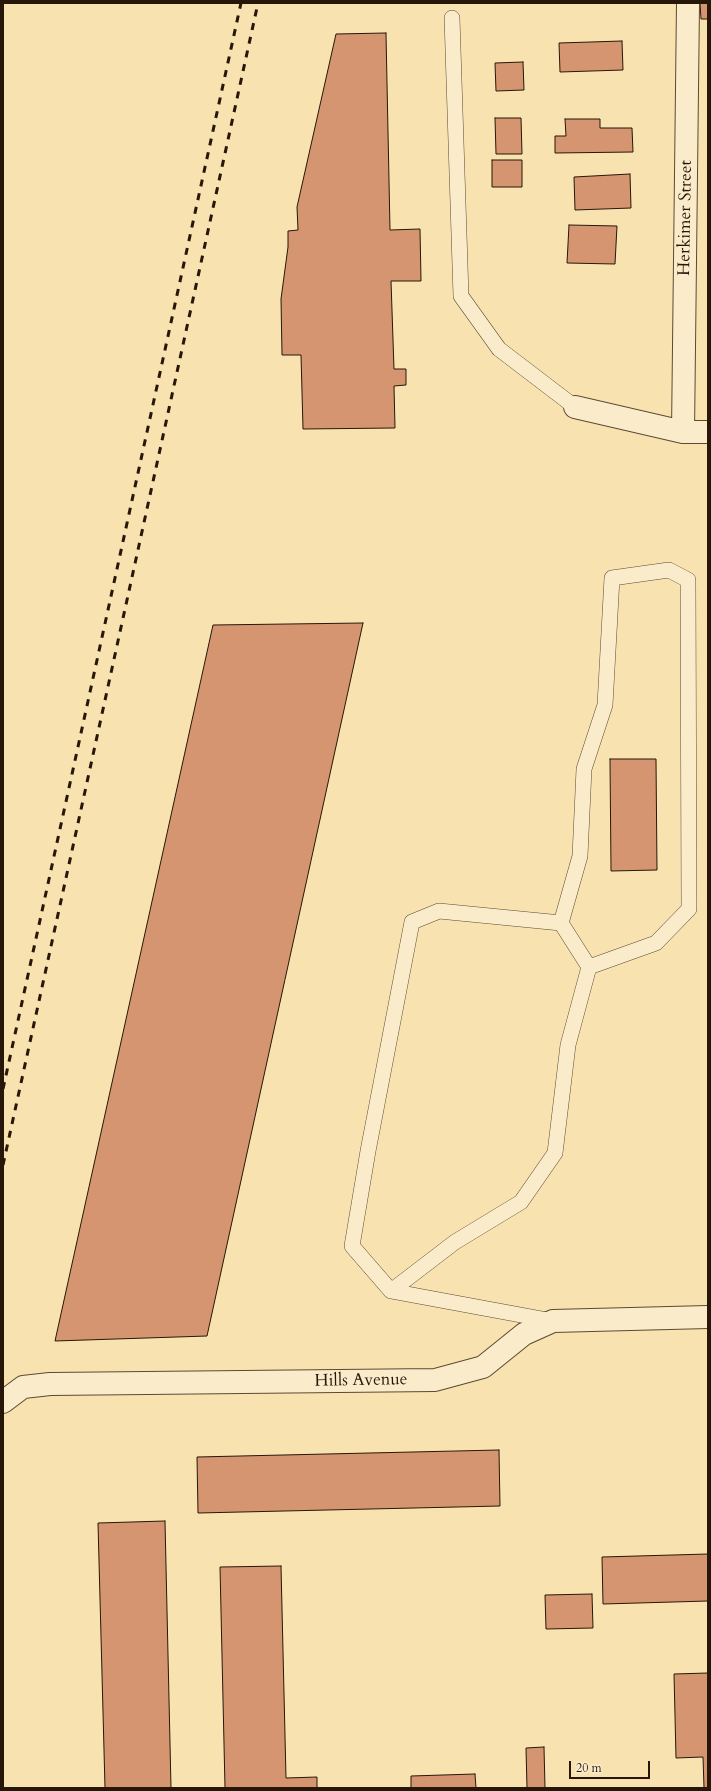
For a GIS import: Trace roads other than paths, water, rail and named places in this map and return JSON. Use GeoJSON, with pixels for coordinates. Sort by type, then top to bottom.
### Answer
{"type":"FeatureCollection","features":[{"type":"Feature","properties":{"kind":"street","name":"Herkimer Street"},"geometry":{"type":"LineString","coordinates":[[683,432],[688,3]]}},
{"type":"Feature","properties":{"kind":"street"},"geometry":{"type":"LineString","coordinates":[[574,407],[683,432],[708,432]]}},
{"type":"Feature","properties":{"kind":"street","name":"Hills Avenue"},"geometry":{"type":"LineString","coordinates":[[3,1402],[23,1387],[50,1384],[435,1380],[484,1367],[524,1334],[553,1320],[708,1317]]}},
{"type":"Feature","properties":{"kind":"lane"},"geometry":{"type":"LineString","coordinates":[[452,18],[461,296],[499,348],[574,407]]}},
{"type":"Feature","properties":{"kind":"lane"},"geometry":{"type":"LineString","coordinates":[[391,1292],[455,1242],[521,1202],[555,1153],[568,1045],[589,967],[561,923],[580,856],[584,769],[605,705],[612,578],[669,570],[688,580],[689,909],[656,943],[589,967]]}},
{"type":"Feature","properties":{"kind":"lane"},"geometry":{"type":"LineString","coordinates":[[553,1320],[391,1292],[352,1246],[368,1151],[412,922],[439,911],[561,923]]}},
{"type":"Feature","properties":{"kind":"railway"},"geometry":{"type":"LineString","coordinates":[[3,1089],[241,3]]}},
{"type":"Feature","properties":{"kind":"railway"},"geometry":{"type":"LineString","coordinates":[[3,1165],[258,3]]}}]}
